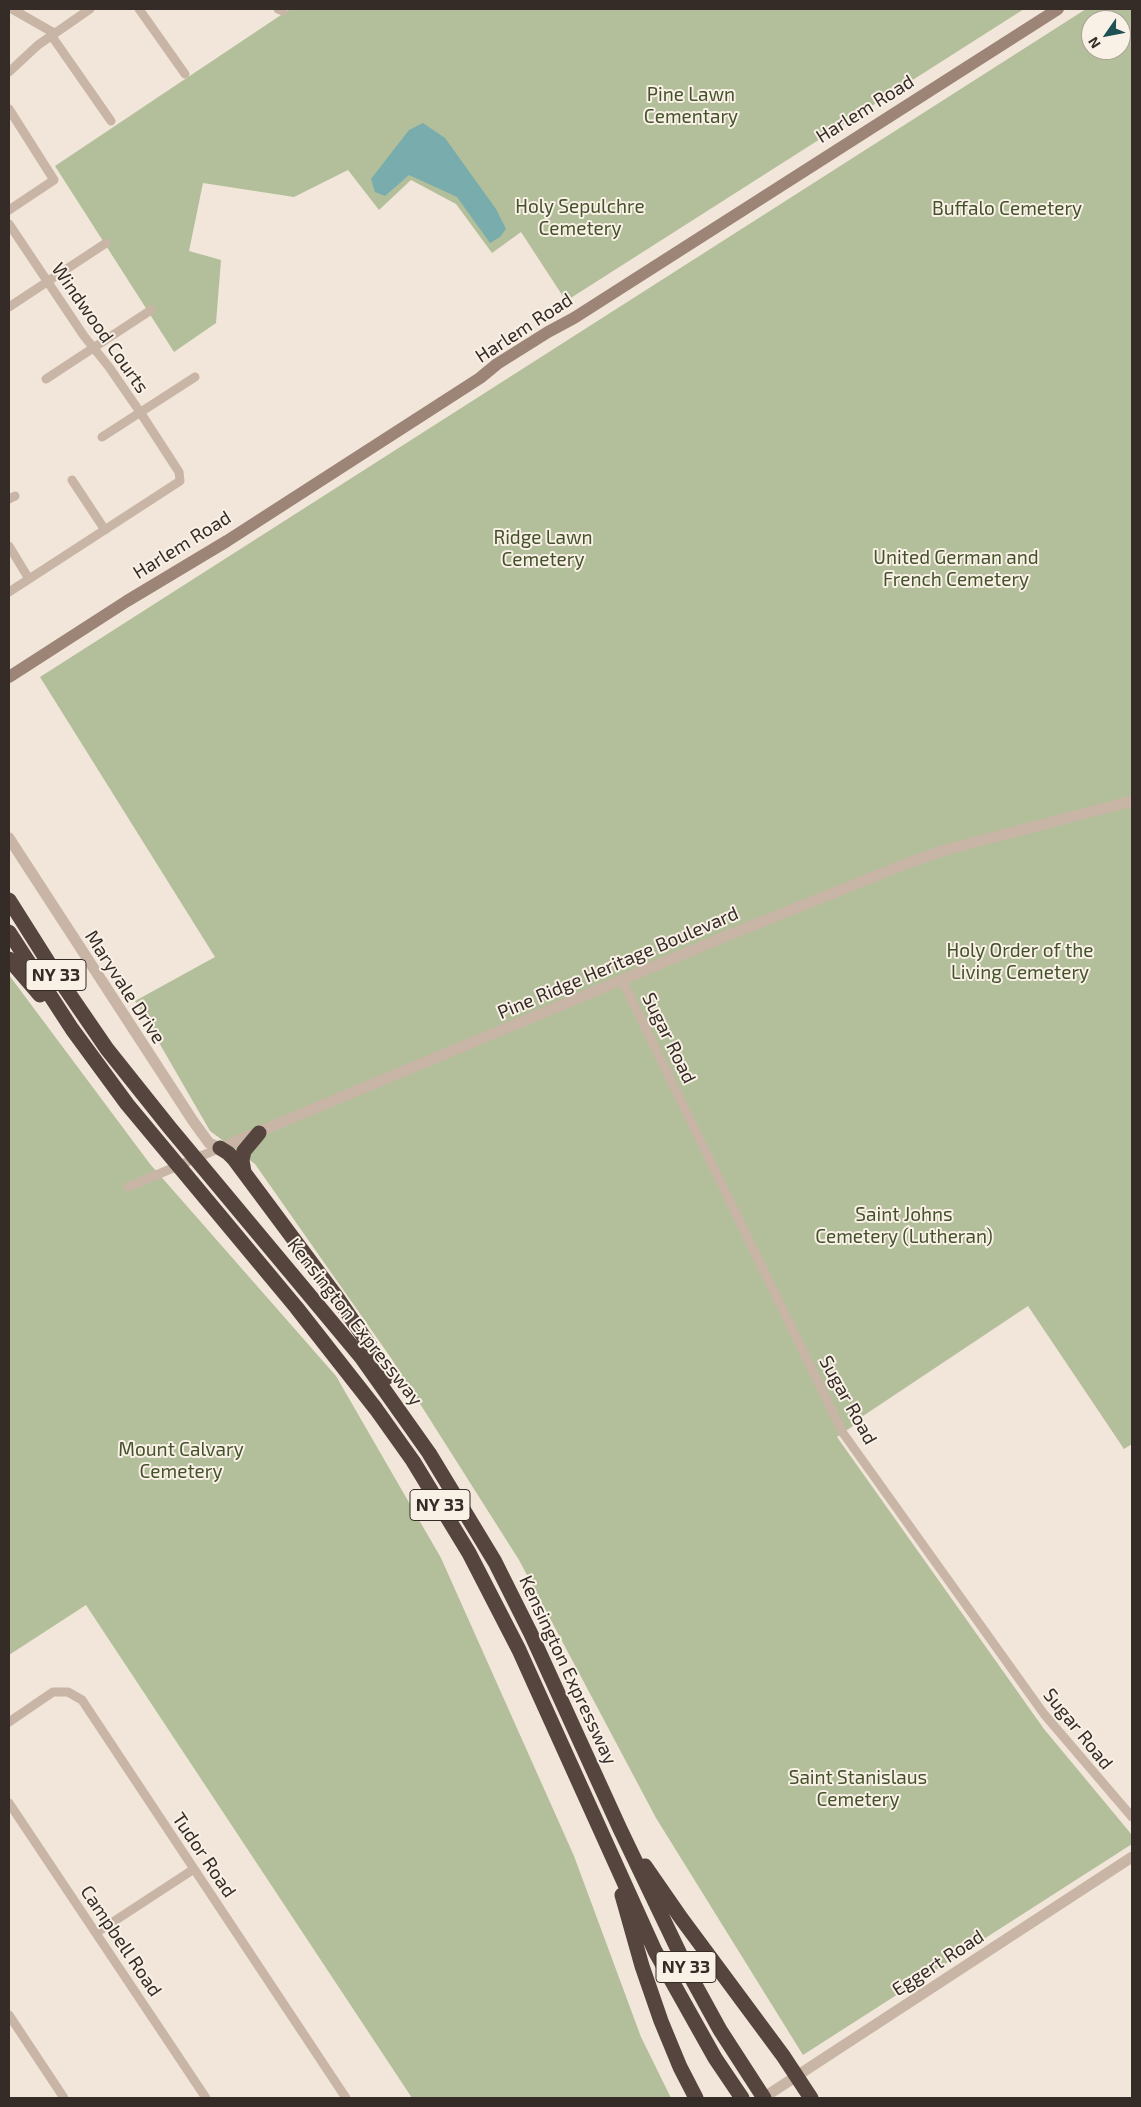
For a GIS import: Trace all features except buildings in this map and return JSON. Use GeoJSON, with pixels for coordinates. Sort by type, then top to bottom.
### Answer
{"type":"FeatureCollection","features":[{"type":"Feature","properties":{"kind":"highway","name":"Kensington Expressway"},"geometry":{"type":"LineString","coordinates":[[9,900],[56,976],[107,1049],[170,1128],[361,1357],[405,1417],[463,1508],[495,1562],[531,1634],[620,1829],[692,1979],[720,2030],[763,2098]]}},
{"type":"Feature","properties":{"kind":"highway","name":"Kensington Expressway"},"geometry":{"type":"LineString","coordinates":[[9,932],[72,1029],[121,1097],[291,1300],[337,1358],[413,1461],[469,1553],[519,1650],[656,1950],[715,2058],[742,2098]]}},
{"type":"Feature","properties":{"kind":"highway"},"geometry":{"type":"LineString","coordinates":[[9,959],[72,1029]]}},
{"type":"Feature","properties":{"kind":"highway"},"geometry":{"type":"LineString","coordinates":[[244,1172],[242,1160],[244,1151],[259,1133]]}},
{"type":"Feature","properties":{"kind":"highway"},"geometry":{"type":"LineString","coordinates":[[214,1151],[228,1153],[244,1172],[336,1296],[370,1346],[405,1417]]}},
{"type":"Feature","properties":{"kind":"highway"},"geometry":{"type":"LineString","coordinates":[[620,1829],[794,2078],[811,2098]]}},
{"type":"Feature","properties":{"kind":"highway"},"geometry":{"type":"LineString","coordinates":[[610,1851],[646,1980],[671,2047],[696,2098]]}},
{"type":"Feature","properties":{"kind":"main road","name":"Harlem Road"},"geometry":{"type":"LineString","coordinates":[[9,677],[127,601],[235,536],[472,383],[496,364],[574,318],[1058,9]]}},
{"type":"Feature","properties":{"kind":"street"},"geometry":{"type":"LineString","coordinates":[[12,9],[52,34],[111,121]]}},
{"type":"Feature","properties":{"kind":"street"},"geometry":{"type":"LineString","coordinates":[[9,72],[52,34],[90,9]]}},
{"type":"Feature","properties":{"kind":"street"},"geometry":{"type":"LineString","coordinates":[[139,9],[185,74]]}},
{"type":"Feature","properties":{"kind":"street"},"geometry":{"type":"LineString","coordinates":[[9,109],[54,180],[9,210]]}},
{"type":"Feature","properties":{"kind":"street","name":"Windwood Courts"},"geometry":{"type":"LineString","coordinates":[[9,224],[84,336],[95,347],[140,412],[102,437]]}},
{"type":"Feature","properties":{"kind":"street"},"geometry":{"type":"LineString","coordinates":[[9,307],[106,243]]}},
{"type":"Feature","properties":{"kind":"street"},"geometry":{"type":"LineString","coordinates":[[46,379],[151,310]]}},
{"type":"Feature","properties":{"kind":"street"},"geometry":{"type":"LineString","coordinates":[[9,592],[180,481],[179,472],[140,412],[194,377]]}},
{"type":"Feature","properties":{"kind":"street"},"geometry":{"type":"LineString","coordinates":[[72,480],[105,530]]}},
{"type":"Feature","properties":{"kind":"street"},"geometry":{"type":"LineString","coordinates":[[9,546],[30,579]]}},
{"type":"Feature","properties":{"kind":"street","name":"Pine Ridge Heritage Boulevard"},"geometry":{"type":"LineString","coordinates":[[128,1187],[908,862],[945,850],[1132,801]]}},
{"type":"Feature","properties":{"kind":"street","name":"Maryvale Drive"},"geometry":{"type":"LineString","coordinates":[[9,838],[214,1151]]}},
{"type":"Feature","properties":{"kind":"street","name":"Sugar Road"},"geometry":{"type":"LineString","coordinates":[[622,980],[843,1433],[1044,1714],[1132,1817]]}},
{"type":"Feature","properties":{"kind":"street","name":"Tudor Road"},"geometry":{"type":"LineString","coordinates":[[9,1722],[53,1692],[68,1692],[82,1700],[346,2098]]}},
{"type":"Feature","properties":{"kind":"street","name":"Campbell Road"},"geometry":{"type":"LineString","coordinates":[[9,1802],[206,2098]]}},
{"type":"Feature","properties":{"kind":"street","name":"Eggert Road"},"geometry":{"type":"LineString","coordinates":[[763,2098],[1132,1857]]}},
{"type":"Feature","properties":{"kind":"street"},"geometry":{"type":"LineString","coordinates":[[96,1933],[194,1868]]}},
{"type":"Feature","properties":{"kind":"street"},"geometry":{"type":"LineString","coordinates":[[9,2015],[64,2098]]}},
{"type":"Feature","properties":{"kind":"green space"},"geometry":{"type":"Polygon","coordinates":[[[290,9],[1024,9],[566,301],[521,232],[492,253],[456,204],[411,180],[379,210],[348,170],[294,197],[203,183],[189,251],[221,260],[216,323],[174,352],[55,166],[290,9]]]}},
{"type":"Feature","properties":{"kind":"green space"},"geometry":{"type":"Polygon","coordinates":[[[1132,9],[1132,1444],[1124,1449],[1028,1306],[857,1420],[853,1426],[837,1437],[1044,1729],[1132,1835],[1132,1844],[803,2055],[656,1818],[519,1560],[391,1358],[255,1164],[210,1131],[135,1001],[215,957],[40,677],[1081,12],[1081,60],[1131,60],[1131,10],[1084,10],[1132,9]]]}},
{"type":"Feature","properties":{"kind":"green space","name":"Mount Calvary Cemetery"},"geometry":{"type":"Polygon","coordinates":[[[9,975],[150,1164],[336,1376],[441,1558],[574,1856],[641,2037],[671,2098],[412,2098],[86,1605],[9,1655],[9,975]]]}},
{"type":"Feature","properties":{"kind":"water"},"geometry":{"type":"Polygon","coordinates":[[[423,123],[445,138],[496,209],[506,229],[500,237],[490,243],[457,197],[409,175],[385,196],[375,192],[371,179],[409,130],[423,123]]]}},
{"type":"Feature","properties":{"kind":"park label","name":"Pine Lawn Cementary"},"geometry":{"type":"Point","coordinates":[691,106]}},
{"type":"Feature","properties":{"kind":"park label","name":"Buffalo Cemetery"},"geometry":{"type":"Point","coordinates":[1007,209]}},
{"type":"Feature","properties":{"kind":"park label","name":"Holy Sepulchre Cemetery"},"geometry":{"type":"Point","coordinates":[580,218]}},
{"type":"Feature","properties":{"kind":"park label","name":"Ridge Lawn Cemetery"},"geometry":{"type":"Point","coordinates":[543,549]}},
{"type":"Feature","properties":{"kind":"park label","name":"United German and French Cemetery"},"geometry":{"type":"Point","coordinates":[956,569]}},
{"type":"Feature","properties":{"kind":"park label","name":"Holy Order of the Living Cemetery"},"geometry":{"type":"Point","coordinates":[1020,962]}},
{"type":"Feature","properties":{"kind":"park label","name":"Saint Johns Cemetery (Lutheran)"},"geometry":{"type":"Point","coordinates":[904,1226]}},
{"type":"Feature","properties":{"kind":"park label","name":"Saint Stanislaus Cemetery"},"geometry":{"type":"Point","coordinates":[858,1789]}}]}
